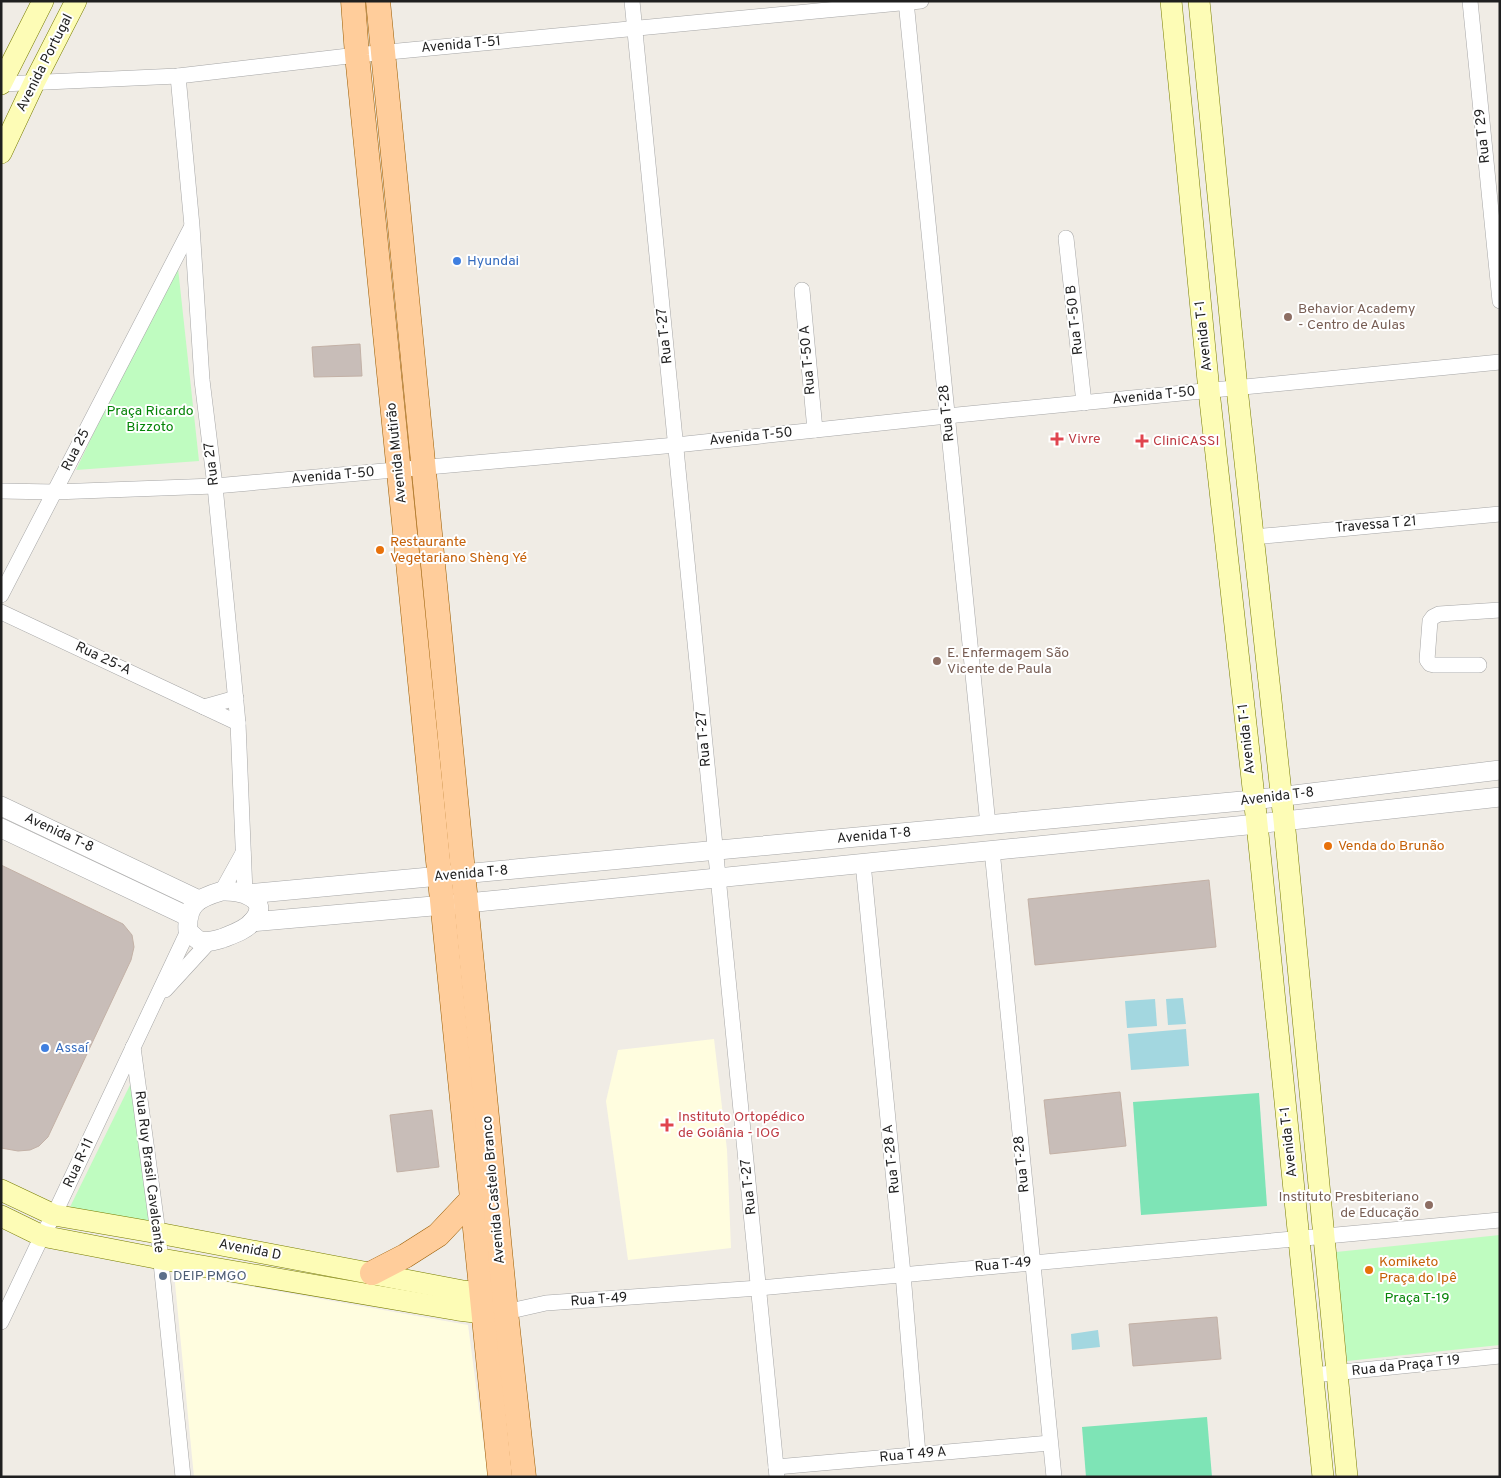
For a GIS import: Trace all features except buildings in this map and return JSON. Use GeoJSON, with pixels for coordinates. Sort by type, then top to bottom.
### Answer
{"type":"FeatureCollection","features":[{"type":"Feature","properties":{"kind":"main road"},"geometry":{"type":"LineString","coordinates":[[1,84],[43,1]]}},
{"type":"Feature","properties":{"kind":"main road","name":"Avenida Portugal"},"geometry":{"type":"LineString","coordinates":[[1,153],[76,1]]}},
{"type":"Feature","properties":{"kind":"main road","name":"Avenida Mutirão"},"geometry":{"type":"LineString","coordinates":[[353,1],[442,905]]}},
{"type":"Feature","properties":{"kind":"main road","name":"Avenida Mutirão"},"geometry":{"type":"LineString","coordinates":[[378,1],[467,903]]}},
{"type":"Feature","properties":{"kind":"main road","name":"Avenida T-1"},"geometry":{"type":"LineString","coordinates":[[1171,1],[1209,390],[1257,824],[1323,1477]]}},
{"type":"Feature","properties":{"kind":"main road","name":"Avenida T-1"},"geometry":{"type":"LineString","coordinates":[[1199,1],[1237,388],[1284,820],[1347,1477]]}},
{"type":"Feature","properties":{"kind":"main road","name":"Avenida Castelo Branco"},"geometry":{"type":"LineString","coordinates":[[467,903],[494,1303],[500,1477]]}},
{"type":"Feature","properties":{"kind":"main road","name":"Avenida Castelo Branco"},"geometry":{"type":"LineString","coordinates":[[442,905],[471,1200],[494,1303],[524,1477]]}},
{"type":"Feature","properties":{"kind":"main road","name":"Avenida D"},"geometry":{"type":"LineString","coordinates":[[1,1190],[54,1215],[372,1273],[494,1303]]}},
{"type":"Feature","properties":{"kind":"main road"},"geometry":{"type":"LineString","coordinates":[[372,1273],[405,1256],[438,1235],[471,1200]]}},
{"type":"Feature","properties":{"kind":"main road","name":"Avenida D"},"geometry":{"type":"LineString","coordinates":[[1,1216],[42,1236],[161,1259],[494,1303]]}},
{"type":"Feature","properties":{"kind":"street","name":"Rua T-27"},"geometry":{"type":"LineString","coordinates":[[632,1],[776,1472]]}},
{"type":"Feature","properties":{"kind":"street","name":"Rua T 29"},"geometry":{"type":"LineString","coordinates":[[1470,1],[1500,301]]}},
{"type":"Feature","properties":{"kind":"street","name":"Avenida T-51"},"geometry":{"type":"LineString","coordinates":[[1,84],[178,76],[357,54],[911,2]]}},
{"type":"Feature","properties":{"kind":"street","name":"Rua T-28"},"geometry":{"type":"LineString","coordinates":[[911,2],[947,416],[988,825]]}},
{"type":"Feature","properties":{"kind":"street","name":"Rua 27"},"geometry":{"type":"LineString","coordinates":[[178,76],[192,226],[202,380],[215,486],[236,698],[246,893]]}},
{"type":"Feature","properties":{"kind":"street","name":"Rua 25"},"geometry":{"type":"LineString","coordinates":[[1,595],[192,226]]}},
{"type":"Feature","properties":{"kind":"street","name":"Rua T-50 B"},"geometry":{"type":"LineString","coordinates":[[1066,238],[1084,403]]}},
{"type":"Feature","properties":{"kind":"street","name":"Rua T-50 A"},"geometry":{"type":"LineString","coordinates":[[802,290],[815,430]]}},
{"type":"Feature","properties":{"kind":"street","name":"Avenida T-50"},"geometry":{"type":"LineString","coordinates":[[1,491],[54,492],[215,486],[676,445],[947,416],[1500,362]]}},
{"type":"Feature","properties":{"kind":"street","name":"Travessa T 21"},"geometry":{"type":"LineString","coordinates":[[1253,537],[1500,514]]}},
{"type":"Feature","properties":{"kind":"street"},"geometry":{"type":"LineString","coordinates":[[1479,664],[1430,664],[1427,660],[1430,621],[1438,614],[1500,610]]}},
{"type":"Feature","properties":{"kind":"street","name":"Rua 25-A"},"geometry":{"type":"LineString","coordinates":[[1,612],[238,723]]}},
{"type":"Feature","properties":{"kind":"street"},"geometry":{"type":"LineString","coordinates":[[204,707],[236,698]]}},
{"type":"Feature","properties":{"kind":"street","name":"Avenida T-8"},"geometry":{"type":"LineString","coordinates":[[246,893],[439,877],[1253,800],[1500,770]]}},
{"type":"Feature","properties":{"kind":"street","name":"Avenida T-8"},"geometry":{"type":"LineString","coordinates":[[252,922],[467,903],[1257,824],[1500,797]]}},
{"type":"Feature","properties":{"kind":"street","name":"Avenida T-8"},"geometry":{"type":"LineString","coordinates":[[1,806],[199,900]]}},
{"type":"Feature","properties":{"kind":"street","name":"Avenida T-8"},"geometry":{"type":"LineString","coordinates":[[1,828],[188,923]]}},
{"type":"Feature","properties":{"kind":"street","name":"Rua T-28"},"geometry":{"type":"LineString","coordinates":[[992,850],[1054,1477]]}},
{"type":"Feature","properties":{"kind":"street"},"geometry":{"type":"LineString","coordinates":[[222,892],[244,851]]}},
{"type":"Feature","properties":{"kind":"street","name":"Rua T-28 A"},"geometry":{"type":"LineString","coordinates":[[863,863],[903,1274],[918,1454]]}},
{"type":"Feature","properties":{"kind":"street"},"geometry":{"type":"LineString","coordinates":[[222,892],[246,893],[255,899],[258,906],[257,914],[252,922],[238,932],[209,942],[199,940],[188,923],[191,908],[199,900],[222,892]]}},
{"type":"Feature","properties":{"kind":"street","name":"Rua R-11"},"geometry":{"type":"LineString","coordinates":[[1,1322],[54,1215],[154,1002],[188,923]]}},
{"type":"Feature","properties":{"kind":"street","name":"Rua R-11"},"geometry":{"type":"LineString","coordinates":[[154,1002],[209,942]]}},
{"type":"Feature","properties":{"kind":"street","name":"Rua Ruy Brasil Cavalcante"},"geometry":{"type":"LineString","coordinates":[[133,1046],[158,1233],[183,1477]]}},
{"type":"Feature","properties":{"kind":"street","name":"Rua T-49"},"geometry":{"type":"LineString","coordinates":[[494,1303],[546,1303],[759,1288],[1500,1220]]}},
{"type":"Feature","properties":{"kind":"street","name":"Rua da Praça T 19"},"geometry":{"type":"LineString","coordinates":[[1313,1375],[1500,1356]]}},
{"type":"Feature","properties":{"kind":"street","name":"Rua T 49 A"},"geometry":{"type":"LineString","coordinates":[[776,1472],[918,1454],[1050,1443]]}},
{"type":"Feature","properties":{"kind":"shaded area","name":"Instituto Ortopédico de Goiânia - IOG"},"geometry":{"type":"Polygon","coordinates":[[[714,1039],[727,1150],[731,1248],[628,1260],[606,1101],[618,1050],[714,1039]]]}},
{"type":"Feature","properties":{"kind":"shaded area"},"geometry":{"type":"Polygon","coordinates":[[[174,1273],[468,1325],[488,1477],[194,1477],[174,1273]]]}},
{"type":"Feature","properties":{"kind":"green space","name":"Praça Ricardo Bizzoto"},"geometry":{"type":"Polygon","coordinates":[[[177,259],[199,461],[76,470],[177,259]]]}},
{"type":"Feature","properties":{"kind":"green space"},"geometry":{"type":"Polygon","coordinates":[[[131,1083],[152,1224],[70,1207],[131,1083]]]}},
{"type":"Feature","properties":{"kind":"green space"},"geometry":{"type":"Polygon","coordinates":[[[1259,1093],[1267,1206],[1141,1215],[1133,1102],[1259,1093]]]}},
{"type":"Feature","properties":{"kind":"green space","name":"Praça T-19"},"geometry":{"type":"Polygon","coordinates":[[[1500,1235],[1500,1345],[1347,1361],[1336,1252],[1500,1235]]]}},
{"type":"Feature","properties":{"kind":"green space"},"geometry":{"type":"Polygon","coordinates":[[[1207,1417],[1212,1477],[1086,1477],[1082,1427],[1207,1417]]]}},
{"type":"Feature","properties":{"kind":"water"},"geometry":{"type":"Polygon","coordinates":[[[1183,998],[1186,1024],[1168,1025],[1166,999],[1183,998]]]}},
{"type":"Feature","properties":{"kind":"water"},"geometry":{"type":"Polygon","coordinates":[[[1155,999],[1157,1026],[1127,1028],[1125,1001],[1155,999]]]}},
{"type":"Feature","properties":{"kind":"water"},"geometry":{"type":"Polygon","coordinates":[[[1186,1029],[1189,1066],[1131,1070],[1128,1034],[1186,1029]]]}},
{"type":"Feature","properties":{"kind":"water"},"geometry":{"type":"Polygon","coordinates":[[[1098,1330],[1100,1347],[1072,1350],[1071,1334],[1098,1330]]]}},
{"type":"Feature","properties":{"kind":"place","name":"Hyundai"},"geometry":{"type":"Point","coordinates":[457,261]}},
{"type":"Feature","properties":{"kind":"place","name":"Behavior Academy - Centro de Aulas"},"geometry":{"type":"Point","coordinates":[1288,317]}},
{"type":"Feature","properties":{"kind":"place","name":"Vivre"},"geometry":{"type":"Point","coordinates":[1057,439]}},
{"type":"Feature","properties":{"kind":"place","name":"CliniCASSI"},"geometry":{"type":"Point","coordinates":[1142,441]}},
{"type":"Feature","properties":{"kind":"place","name":"Restaurante Vegetariano Shèng Yé"},"geometry":{"type":"Point","coordinates":[380,550]}},
{"type":"Feature","properties":{"kind":"place","name":"E. Enfermagem São Vicente de Paula"},"geometry":{"type":"Point","coordinates":[937,661]}},
{"type":"Feature","properties":{"kind":"place","name":"Venda do Brunão"},"geometry":{"type":"Point","coordinates":[1328,846]}},
{"type":"Feature","properties":{"kind":"place","name":"Assaí"},"geometry":{"type":"Point","coordinates":[45,1048]}},
{"type":"Feature","properties":{"kind":"place","name":"Instituto Ortopédico de Goiânia - IOG"},"geometry":{"type":"Point","coordinates":[667,1125]}},
{"type":"Feature","properties":{"kind":"place","name":"Instituto Presbiteriano de Educação"},"geometry":{"type":"Point","coordinates":[1429,1205]}},
{"type":"Feature","properties":{"kind":"place","name":"Komiketo Praça do Ipê"},"geometry":{"type":"Point","coordinates":[1369,1270]}},
{"type":"Feature","properties":{"kind":"place","name":"DEIP PMGO"},"geometry":{"type":"Point","coordinates":[163,1276]}}]}
